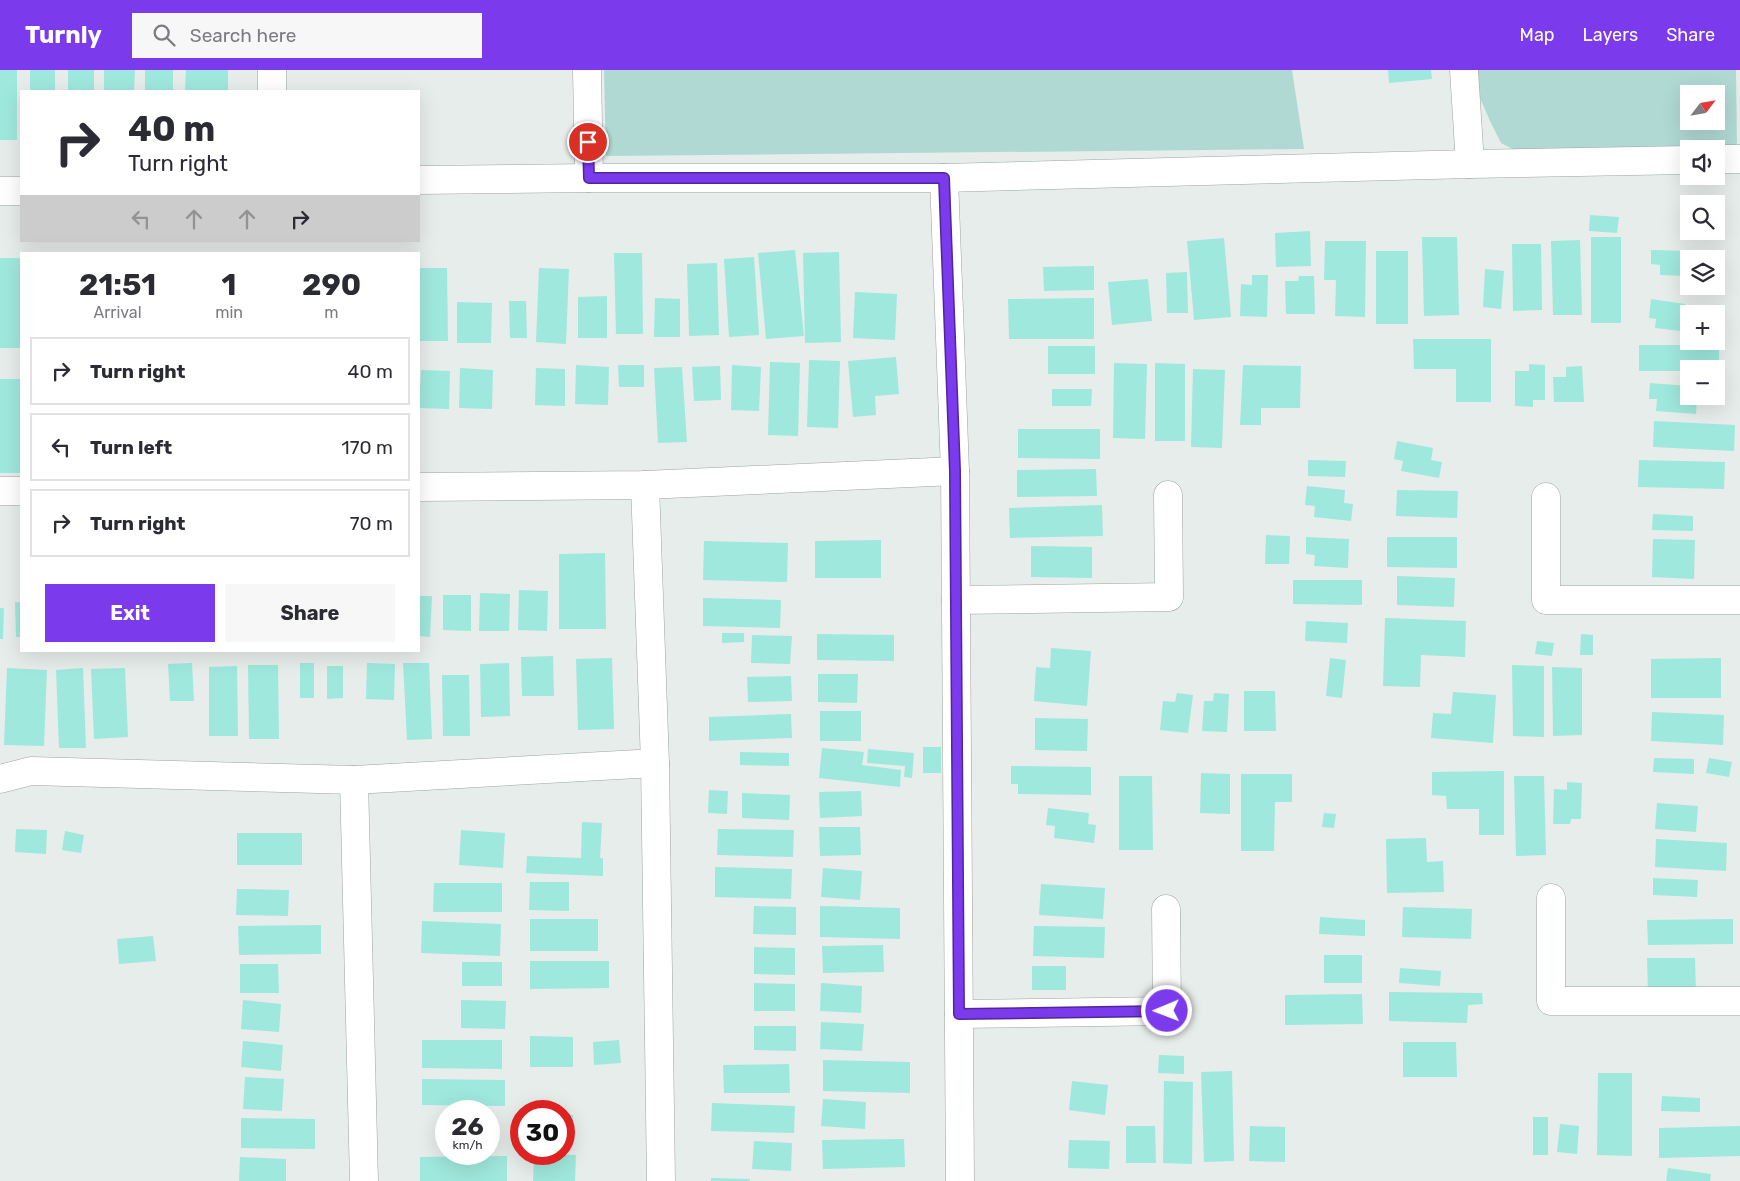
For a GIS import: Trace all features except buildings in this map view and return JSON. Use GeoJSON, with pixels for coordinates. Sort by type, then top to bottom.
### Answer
{"type":"FeatureCollection","features":[{"type":"Feature","properties":{"kind":"street"},"geometry":{"type":"LineString","coordinates":[[272,70],[272,90]]}},
{"type":"Feature","properties":{"kind":"street"},"geometry":{"type":"LineString","coordinates":[[587,70],[589,178]]}},
{"type":"Feature","properties":{"kind":"street"},"geometry":{"type":"LineString","coordinates":[[1464,70],[1470,164]]}},
{"type":"Feature","properties":{"kind":"street"},"geometry":{"type":"LineString","coordinates":[[1725,159],[1740,159]]}},
{"type":"Feature","properties":{"kind":"street"},"geometry":{"type":"LineString","coordinates":[[420,180],[944,178],[1680,160]]}},
{"type":"Feature","properties":{"kind":"street"},"geometry":{"type":"LineString","coordinates":[[944,178],[955,471],[960,1181]]}},
{"type":"Feature","properties":{"kind":"street"},"geometry":{"type":"LineString","coordinates":[[0,191],[20,191]]}},
{"type":"Feature","properties":{"kind":"street"},"geometry":{"type":"LineString","coordinates":[[420,488],[645,485],[955,471]]}},
{"type":"Feature","properties":{"kind":"street"},"geometry":{"type":"LineString","coordinates":[[645,485],[655,763],[661,1181]]}},
{"type":"Feature","properties":{"kind":"street"},"geometry":{"type":"LineString","coordinates":[[0,491],[20,491]]}},
{"type":"Feature","properties":{"kind":"street"},"geometry":{"type":"LineString","coordinates":[[956,600],[1169,597],[1168,495]]}},
{"type":"Feature","properties":{"kind":"street"},"geometry":{"type":"LineString","coordinates":[[1546,498],[1546,600],[1740,600]]}},
{"type":"Feature","properties":{"kind":"street"},"geometry":{"type":"LineString","coordinates":[[0,778],[31,771],[354,780],[655,763]]}},
{"type":"Feature","properties":{"kind":"street"},"geometry":{"type":"LineString","coordinates":[[354,780],[364,1181]]}},
{"type":"Feature","properties":{"kind":"street"},"geometry":{"type":"LineString","coordinates":[[1551,898],[1551,1002],[1740,1001]]}},
{"type":"Feature","properties":{"kind":"street"},"geometry":{"type":"LineString","coordinates":[[959,1014],[1167,1011],[1166,909]]}},
{"type":"Feature","properties":{"kind":"shaded area"},"geometry":{"type":"Polygon","coordinates":[[[604,70],[1292,70],[1304,149],[606,156],[604,70]]]}},
{"type":"Feature","properties":{"kind":"shaded area"},"geometry":{"type":"Polygon","coordinates":[[[1477,70],[1736,70],[1737,149],[1725,149],[1725,140],[1680,140],[1680,150],[1520,153],[1501,143],[1477,91],[1477,70]]]}},
{"type":"Feature","properties":{"kind":"route"},"geometry":{"type":"LineString","coordinates":[[588,142],[589,178],[944,178],[955,471],[959,1014],[1167,1011]]}}]}
